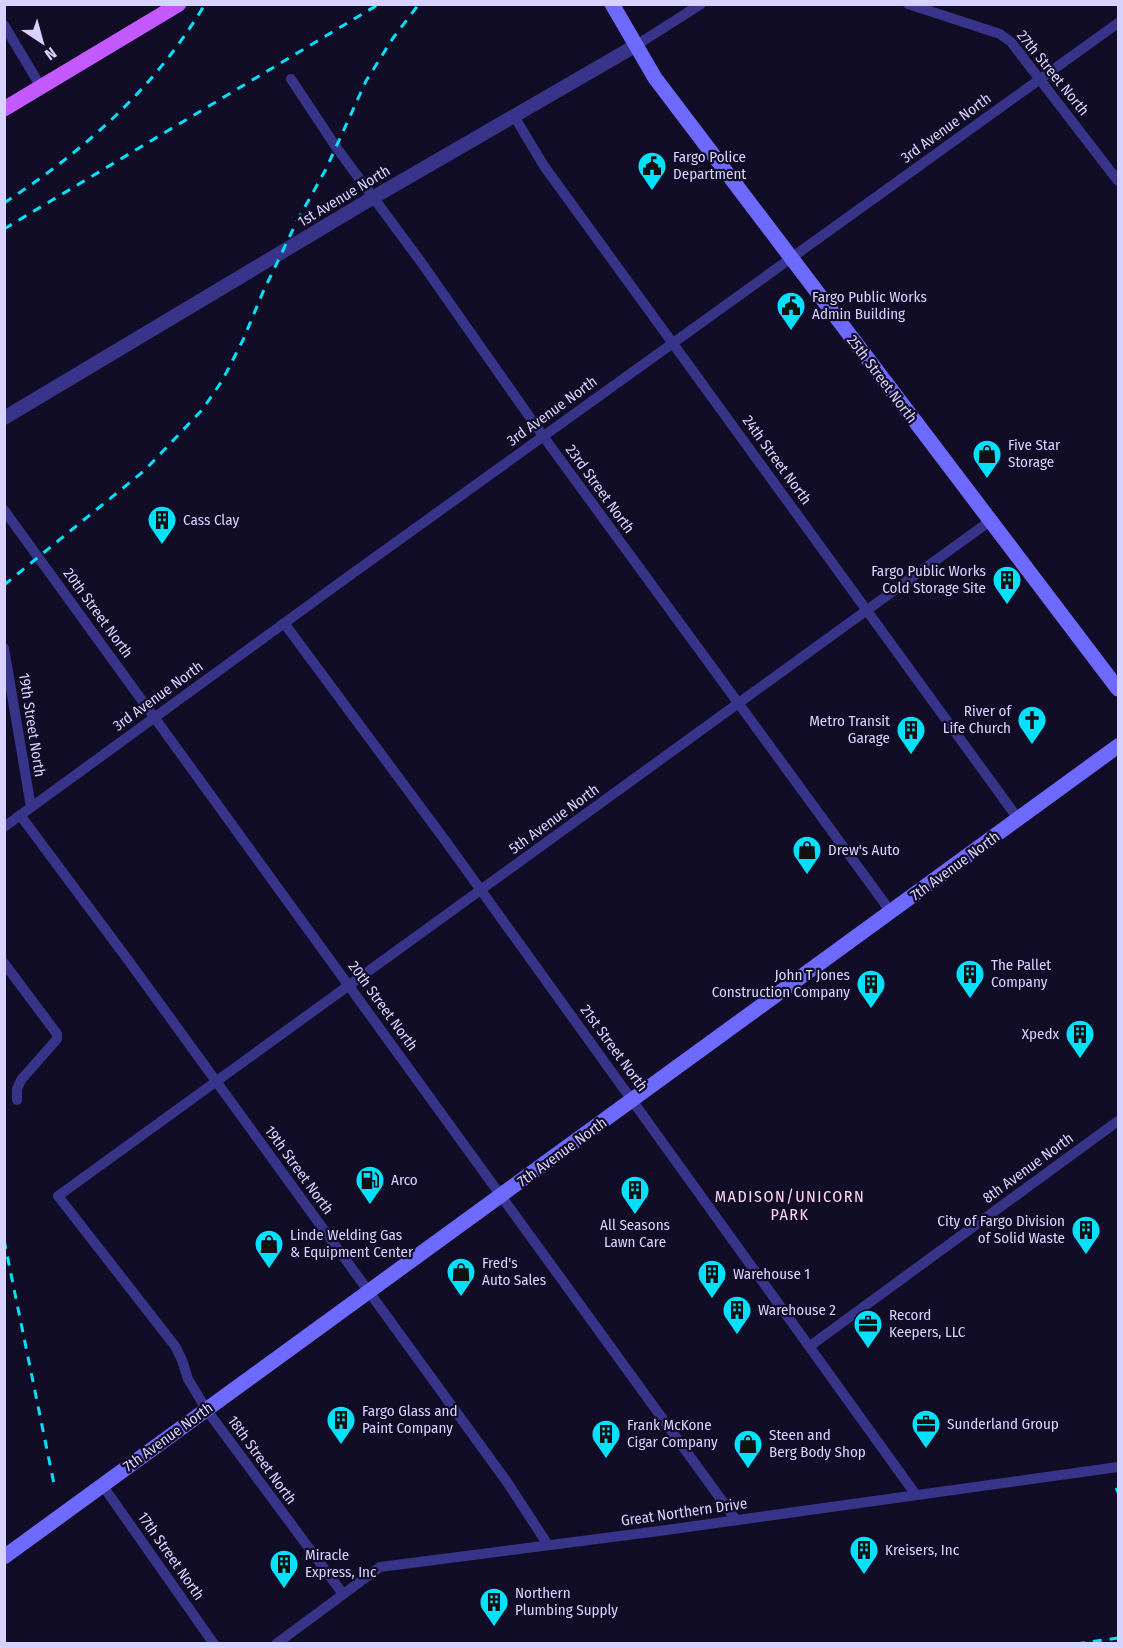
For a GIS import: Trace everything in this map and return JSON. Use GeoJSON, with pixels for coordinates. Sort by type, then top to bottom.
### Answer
{"type":"FeatureCollection","features":[{"type":"Feature","properties":{"kind":"main road"},"geometry":{"type":"LineString","coordinates":[[4,109],[178,4]]}},
{"type":"Feature","properties":{"kind":"main road","name":"25th Street North"},"geometry":{"type":"LineString","coordinates":[[612,4],[655,78],[1119,689]]}},
{"type":"Feature","properties":{"kind":"main road","name":"7th Avenue North"},"geometry":{"type":"LineString","coordinates":[[4,1557],[1119,746]]}},
{"type":"Feature","properties":{"kind":"street","name":"1st Avenue North"},"geometry":{"type":"LineString","coordinates":[[4,418],[635,46],[701,4]]}},
{"type":"Feature","properties":{"kind":"street","name":"27th Street North"},"geometry":{"type":"LineString","coordinates":[[908,4],[1000,34],[1011,42],[1119,181]]}},
{"type":"Feature","properties":{"kind":"street","name":"3rd Avenue North"},"geometry":{"type":"LineString","coordinates":[[4,827],[1119,22]]}},
{"type":"Feature","properties":{"kind":"street"},"geometry":{"type":"LineString","coordinates":[[4,25],[41,87]]}},
{"type":"Feature","properties":{"kind":"street","name":"23rd Street North"},"geometry":{"type":"LineString","coordinates":[[291,79],[336,147],[543,436],[891,912]]}},
{"type":"Feature","properties":{"kind":"street","name":"24th Street North"},"geometry":{"type":"LineString","coordinates":[[514,116],[544,166],[1019,820]]}},
{"type":"Feature","properties":{"kind":"street","name":"20th Street North"},"geometry":{"type":"LineString","coordinates":[[4,510],[736,1520]]}},
{"type":"Feature","properties":{"kind":"street","name":"5th Avenue North"},"geometry":{"type":"LineString","coordinates":[[58,1196],[990,521]]}},
{"type":"Feature","properties":{"kind":"street","name":"21st Street North"},"geometry":{"type":"LineString","coordinates":[[284,623],[481,890],[916,1495]]}},
{"type":"Feature","properties":{"kind":"street","name":"19th Street North"},"geometry":{"type":"LineString","coordinates":[[4,648],[31,807]]}},
{"type":"Feature","properties":{"kind":"street","name":"19th Street North"},"geometry":{"type":"LineString","coordinates":[[20,815],[507,1482],[549,1545]]}},
{"type":"Feature","properties":{"kind":"street"},"geometry":{"type":"LineString","coordinates":[[4,963],[57,1034],[57,1039],[21,1080],[17,1089],[17,1100]]}},
{"type":"Feature","properties":{"kind":"street","name":"8th Avenue North"},"geometry":{"type":"LineString","coordinates":[[810,1346],[1119,1121]]}},
{"type":"Feature","properties":{"kind":"street","name":"18th Street North"},"geometry":{"type":"LineString","coordinates":[[58,1196],[175,1346],[188,1379],[206,1409],[343,1594]]}},
{"type":"Feature","properties":{"kind":"street","name":"Great Northern Drive"},"geometry":{"type":"LineString","coordinates":[[276,1644],[380,1567],[1119,1467]]}},
{"type":"Feature","properties":{"kind":"street","name":"17th Street North"},"geometry":{"type":"LineString","coordinates":[[103,1486],[214,1644]]}},
{"type":"Feature","properties":{"kind":"railway"},"geometry":{"type":"LineString","coordinates":[[4,203],[62,162],[116,115],[164,63],[205,4]]}},
{"type":"Feature","properties":{"kind":"railway"},"geometry":{"type":"LineString","coordinates":[[4,229],[379,4]]}},
{"type":"Feature","properties":{"kind":"railway"},"geometry":{"type":"LineString","coordinates":[[4,585],[145,470],[202,410],[222,381],[243,340],[263,292],[297,221],[326,169],[366,81],[393,38],[419,4]]}},
{"type":"Feature","properties":{"kind":"railway"},"geometry":{"type":"LineString","coordinates":[[4,1240],[54,1484]]}},
{"type":"Feature","properties":{"kind":"railway"},"geometry":{"type":"LineString","coordinates":[[1116,1488],[1118,1492]]}},
{"type":"Feature","properties":{"kind":"railway"},"geometry":{"type":"LineString","coordinates":[[1076,1644],[1118,1638]]}},
{"type":"Feature","properties":{"kind":"place","name":"Fargo Police Department"},"geometry":{"type":"Point","coordinates":[652,192]}},
{"type":"Feature","properties":{"kind":"place","name":"Fargo Public Works Admin Building"},"geometry":{"type":"Point","coordinates":[791,332]}},
{"type":"Feature","properties":{"kind":"place","name":"Five Star Storage"},"geometry":{"type":"Point","coordinates":[987,480]}},
{"type":"Feature","properties":{"kind":"place","name":"Cass Clay"},"geometry":{"type":"Point","coordinates":[162,546]}},
{"type":"Feature","properties":{"kind":"place","name":"Fargo Public Works Cold Storage Site"},"geometry":{"type":"Point","coordinates":[1007,606]}},
{"type":"Feature","properties":{"kind":"place","name":"River of Life Church"},"geometry":{"type":"Point","coordinates":[1032,746]}},
{"type":"Feature","properties":{"kind":"place","name":"Metro Transit Garage"},"geometry":{"type":"Point","coordinates":[911,756]}},
{"type":"Feature","properties":{"kind":"place","name":"Drew's Auto"},"geometry":{"type":"Point","coordinates":[807,876]}},
{"type":"Feature","properties":{"kind":"place","name":"The Pallet Company"},"geometry":{"type":"Point","coordinates":[970,1000]}},
{"type":"Feature","properties":{"kind":"place","name":"John T Jones Construction Company"},"geometry":{"type":"Point","coordinates":[871,1010]}},
{"type":"Feature","properties":{"kind":"place","name":"Xpedx"},"geometry":{"type":"Point","coordinates":[1080,1060]}},
{"type":"Feature","properties":{"kind":"place","name":"Arco"},"geometry":{"type":"Point","coordinates":[370,1206]}},
{"type":"Feature","properties":{"kind":"place","name":"All Seasons Lawn Care"},"geometry":{"type":"Point","coordinates":[635,1216]}},
{"type":"Feature","properties":{"kind":"place","name":"City of Fargo Division of Solid Waste"},"geometry":{"type":"Point","coordinates":[1086,1256]}},
{"type":"Feature","properties":{"kind":"place","name":"Linde Welding Gas & Equipment Center"},"geometry":{"type":"Point","coordinates":[269,1270]}},
{"type":"Feature","properties":{"kind":"place","name":"Fred's Auto Sales"},"geometry":{"type":"Point","coordinates":[461,1298]}},
{"type":"Feature","properties":{"kind":"place","name":"Warehouse 1"},"geometry":{"type":"Point","coordinates":[712,1300]}},
{"type":"Feature","properties":{"kind":"place","name":"Warehouse 2"},"geometry":{"type":"Point","coordinates":[737,1336]}},
{"type":"Feature","properties":{"kind":"place","name":"Record Keepers, LLC"},"geometry":{"type":"Point","coordinates":[868,1350]}},
{"type":"Feature","properties":{"kind":"place","name":"Fargo Glass and Paint Company"},"geometry":{"type":"Point","coordinates":[341,1446]}},
{"type":"Feature","properties":{"kind":"place","name":"Sunderland Group"},"geometry":{"type":"Point","coordinates":[926,1450]}},
{"type":"Feature","properties":{"kind":"place","name":"Frank McKone Cigar Company"},"geometry":{"type":"Point","coordinates":[606,1460]}},
{"type":"Feature","properties":{"kind":"place","name":"Steen and Berg Body Shop"},"geometry":{"type":"Point","coordinates":[748,1470]}},
{"type":"Feature","properties":{"kind":"place","name":"Kreisers, Inc"},"geometry":{"type":"Point","coordinates":[864,1576]}},
{"type":"Feature","properties":{"kind":"place","name":"Miracle Express, Inc"},"geometry":{"type":"Point","coordinates":[284,1590]}},
{"type":"Feature","properties":{"kind":"place","name":"Northern Plumbing Supply"},"geometry":{"type":"Point","coordinates":[494,1628]}},
{"type":"Feature","properties":{"kind":"district","name":"MADISON/UNICORN PARK"},"geometry":{"type":"Point","coordinates":[790,1205]}}]}
